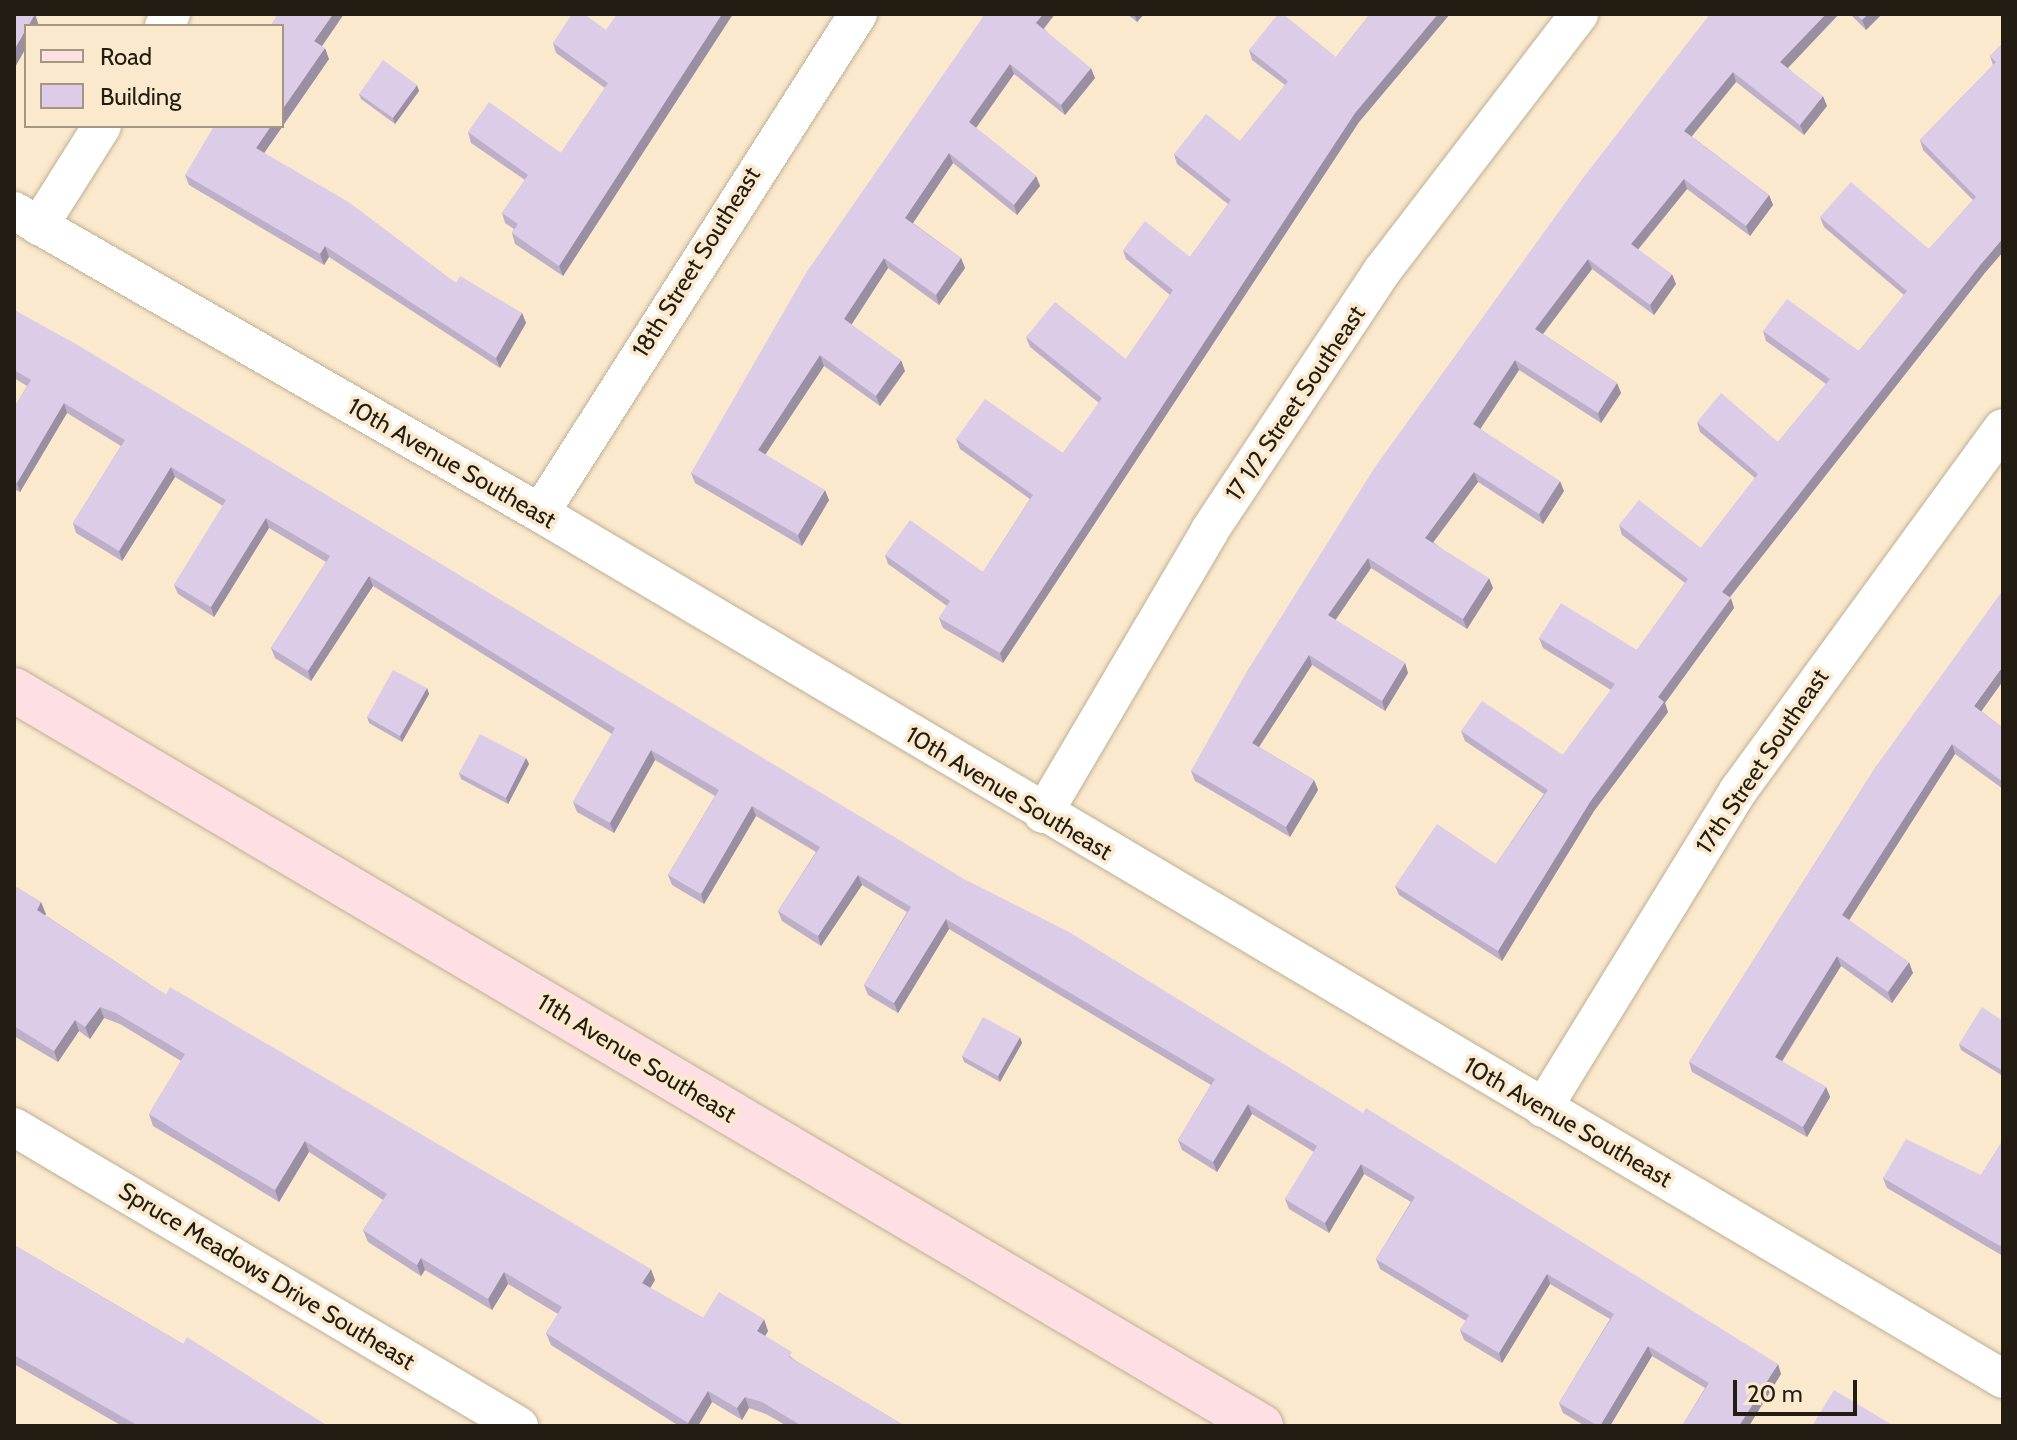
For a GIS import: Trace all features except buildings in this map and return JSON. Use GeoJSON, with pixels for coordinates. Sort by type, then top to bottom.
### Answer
{"type":"FeatureCollection","features":[{"type":"Feature","properties":{"kind":"main road","name":"11th Avenue Southeast"},"geometry":{"type":"LineString","coordinates":[[14,690],[1261,1426]]}},
{"type":"Feature","properties":{"kind":"street","name":"18th Street Southeast"},"geometry":{"type":"LineString","coordinates":[[540,513],[858,14]]}},
{"type":"Feature","properties":{"kind":"street","name":"17 1/2 Street Southeast"},"geometry":{"type":"LineString","coordinates":[[1043,814],[1210,530],[1373,284],[1579,14]]}},
{"type":"Feature","properties":{"kind":"street"},"geometry":{"type":"LineString","coordinates":[[26,219],[100,128]]}},
{"type":"Feature","properties":{"kind":"street","name":"10th Avenue Southeast"},"geometry":{"type":"LineString","coordinates":[[26,219],[540,513],[1043,814],[2003,1379]]}},
{"type":"Feature","properties":{"kind":"street","name":"17th Street Southeast"},"geometry":{"type":"LineString","coordinates":[[1543,1108],[1738,791],[2003,428]]}},
{"type":"Feature","properties":{"kind":"street","name":"Spruce Meadows Drive Southeast"},"geometry":{"type":"LineString","coordinates":[[14,1127],[519,1426]]}}]}
